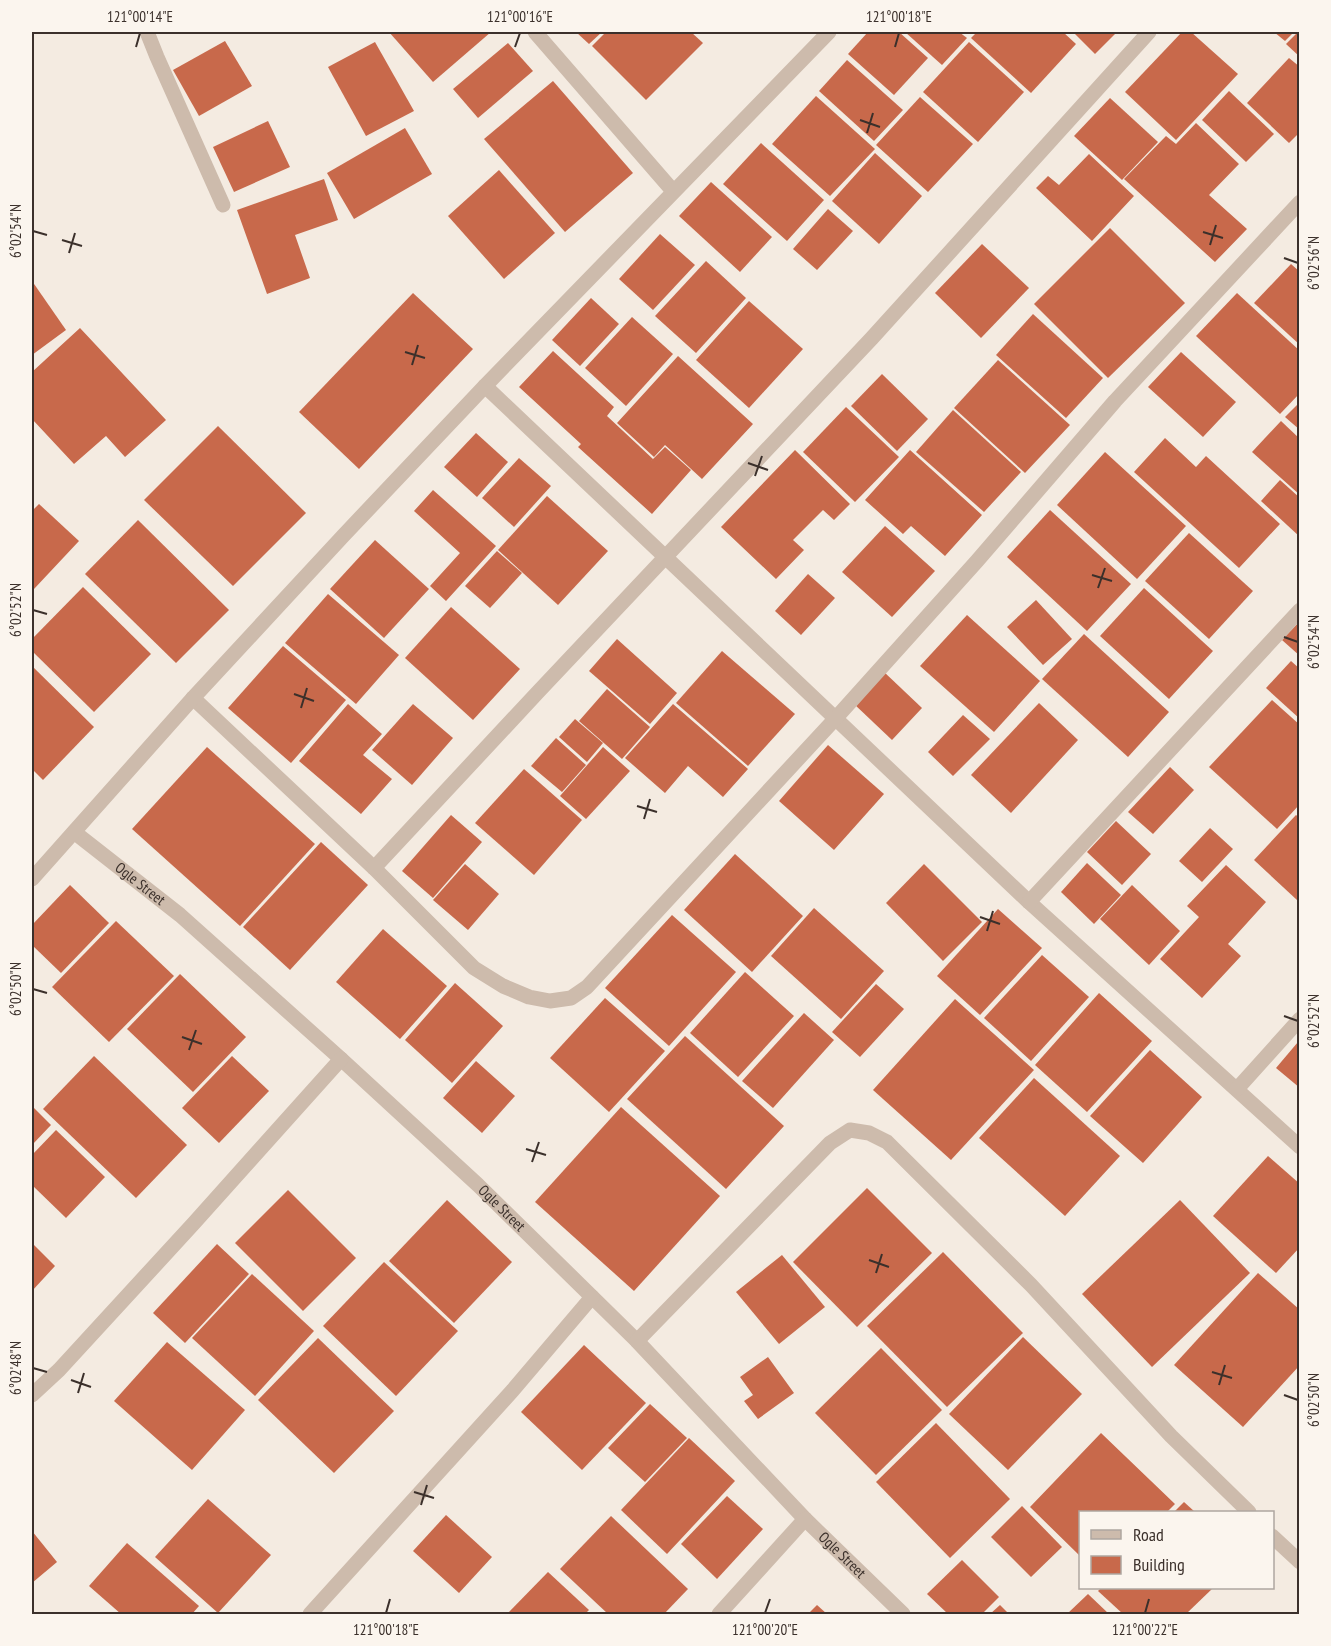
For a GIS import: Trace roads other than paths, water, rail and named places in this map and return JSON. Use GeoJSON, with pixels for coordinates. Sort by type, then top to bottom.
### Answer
{"type":"FeatureCollection","features":[{"type":"Feature","properties":{"kind":"street"},"geometry":{"type":"LineString","coordinates":[[147,32],[223,205]]}},
{"type":"Feature","properties":{"kind":"street"},"geometry":{"type":"LineString","coordinates":[[535,32],[673,191]]}},
{"type":"Feature","properties":{"kind":"street"},"geometry":{"type":"LineString","coordinates":[[32,879],[335,544],[484,386],[829,32]]}},
{"type":"Feature","properties":{"kind":"street"},"geometry":{"type":"LineString","coordinates":[[374,868],[872,338],[1149,32]]}},
{"type":"Feature","properties":{"kind":"street"},"geometry":{"type":"LineString","coordinates":[[194,698],[374,868],[474,968],[503,986],[529,997],[550,1001],[571,998],[587,987],[835,719],[977,561],[1115,402],[1299,202]]}},
{"type":"Feature","properties":{"kind":"street"},"geometry":{"type":"LineString","coordinates":[[484,386],[1029,902],[1299,1147]]}},
{"type":"Feature","properties":{"kind":"street"},"geometry":{"type":"LineString","coordinates":[[1029,902],[1299,610]]}},
{"type":"Feature","properties":{"kind":"street","name":"Ogle Street"},"geometry":{"type":"LineString","coordinates":[[74,832],[180,915],[478,1185],[637,1341],[805,1519],[903,1614]]}},
{"type":"Feature","properties":{"kind":"street"},"geometry":{"type":"LineString","coordinates":[[1237,1089],[1299,1019]]}},
{"type":"Feature","properties":{"kind":"street"},"geometry":{"type":"LineString","coordinates":[[32,1395],[194,1223],[340,1059]]}},
{"type":"Feature","properties":{"kind":"street"},"geometry":{"type":"LineString","coordinates":[[637,1341],[830,1143],[850,1130],[869,1133],[887,1142],[1022,1277],[1171,1436],[1248,1511]]}},
{"type":"Feature","properties":{"kind":"street"},"geometry":{"type":"LineString","coordinates":[[310,1614],[513,1390],[592,1297]]}},
{"type":"Feature","properties":{"kind":"street"},"geometry":{"type":"LineString","coordinates":[[719,1614],[805,1519]]}},
{"type":"Feature","properties":{"kind":"street"},"geometry":{"type":"LineString","coordinates":[[1274,1538],[1299,1562]]}}]}
